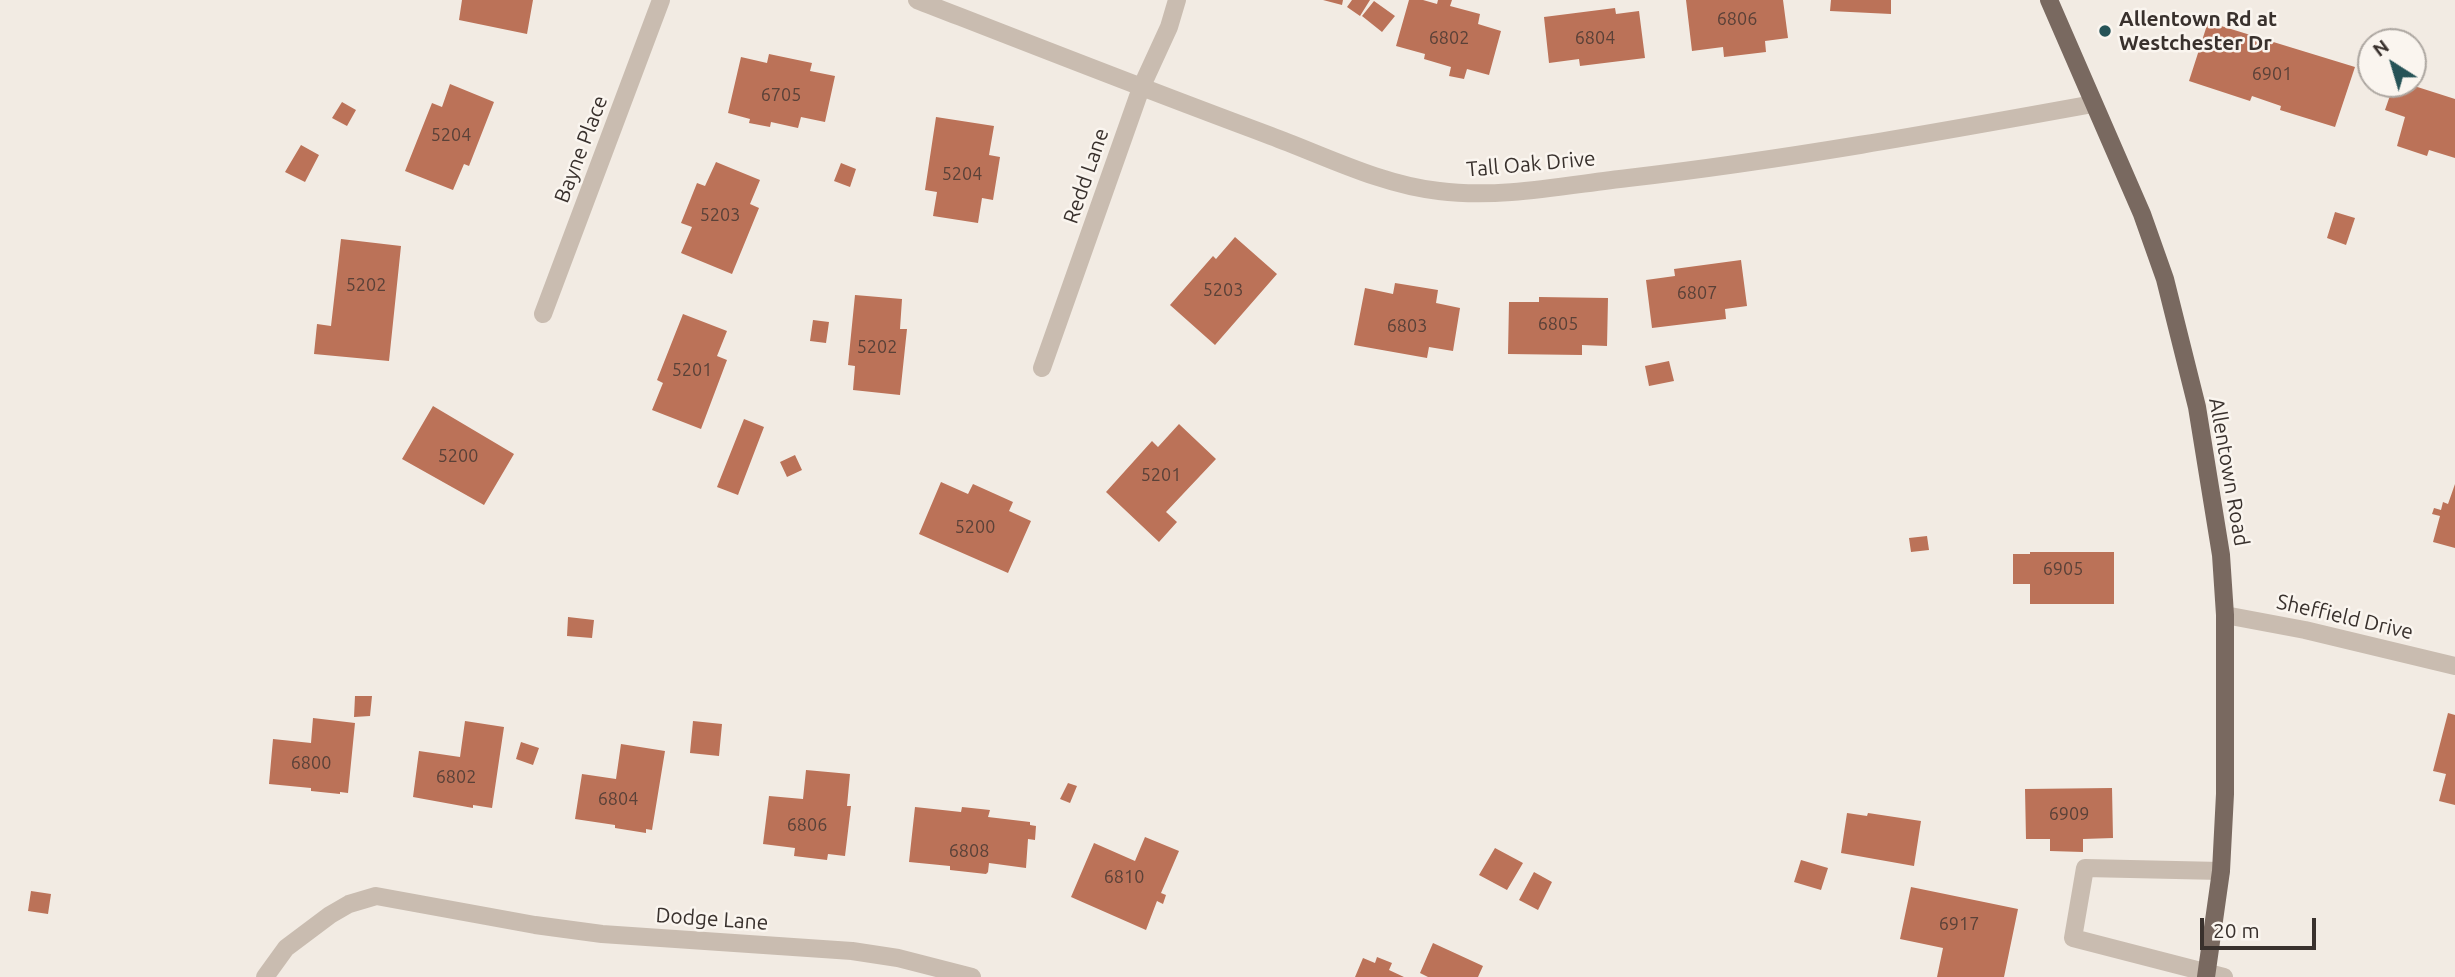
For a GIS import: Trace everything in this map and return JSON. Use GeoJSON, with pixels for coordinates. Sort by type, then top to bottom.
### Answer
{"type":"FeatureCollection","features":[{"type":"Feature","properties":{"kind":"main road","name":"Allentown Road"},"geometry":{"type":"LineString","coordinates":[[2049,0],[2142,214],[2165,279],[2197,407],[2221,555],[2225,615],[2227,714],[2221,871],[2213,976]]}},
{"type":"Feature","properties":{"kind":"street","name":"Bayne Place"},"geometry":{"type":"LineString","coordinates":[[543,314],[661,0]]}},
{"type":"Feature","properties":{"kind":"street","name":"Tall Oak Drive"},"geometry":{"type":"LineString","coordinates":[[917,0],[1141,88],[1373,174],[1437,191],[1467,194],[1508,192],[1690,171],[1969,127],[2093,104]]}},
{"type":"Feature","properties":{"kind":"street","name":"Redd Lane"},"geometry":{"type":"LineString","coordinates":[[1042,368],[1141,88],[1169,27],[1177,0]]}},
{"type":"Feature","properties":{"kind":"street","name":"Sheffield Drive"},"geometry":{"type":"LineString","coordinates":[[2225,615],[2305,630],[2455,666]]}},
{"type":"Feature","properties":{"kind":"street"},"geometry":{"type":"LineString","coordinates":[[2213,976],[2073,939],[2085,868],[2221,871]]}},
{"type":"Feature","properties":{"kind":"street","name":"Dodge Lane"},"geometry":{"type":"LineString","coordinates":[[265,977],[286,948],[330,915],[349,904],[376,896],[602,934],[852,951],[898,957],[972,977]]}},
{"type":"Feature","properties":{"kind":"building"},"geometry":{"type":"Polygon","coordinates":[[[462,0],[533,0],[527,34],[459,20],[462,0]]]}},
{"type":"Feature","properties":{"kind":"building"},"geometry":{"type":"Polygon","coordinates":[[[1323,0],[1343,0],[1342,5],[1323,0]]]}},
{"type":"Feature","properties":{"kind":"building"},"geometry":{"type":"Polygon","coordinates":[[[1352,0],[1370,0],[1360,16],[1347,7],[1352,0]]]}},
{"type":"Feature","properties":{"kind":"building"},"geometry":{"type":"Polygon","coordinates":[[[1409,0],[1437,4],[1438,0],[1452,0],[1450,6],[1480,14],[1478,24],[1501,31],[1489,75],[1467,69],[1464,79],[1449,76],[1451,67],[1424,59],[1425,54],[1396,46],[1409,0]]]}},
{"type":"Feature","properties":{"kind":"building"},"geometry":{"type":"Polygon","coordinates":[[[1686,0],[1783,0],[1788,38],[1765,41],[1766,52],[1724,57],[1723,47],[1692,51],[1686,0]]]}},
{"type":"Feature","properties":{"kind":"building"},"geometry":{"type":"Polygon","coordinates":[[[1831,0],[1891,0],[1891,14],[1830,11],[1831,0]]]}},
{"type":"Feature","properties":{"kind":"building"},"geometry":{"type":"Polygon","coordinates":[[[1374,1],[1395,16],[1382,32],[1362,16],[1374,1]]]}},
{"type":"Feature","properties":{"kind":"building"},"geometry":{"type":"Polygon","coordinates":[[[1615,8],[1616,14],[1639,11],[1645,58],[1580,66],[1579,59],[1549,63],[1544,17],[1615,8]]]}},
{"type":"Feature","properties":{"kind":"building"},"geometry":{"type":"Polygon","coordinates":[[[2208,22],[2355,67],[2335,127],[2280,110],[2281,106],[2252,96],[2250,101],[2189,81],[2208,22]]]}},
{"type":"Feature","properties":{"kind":"building"},"geometry":{"type":"Polygon","coordinates":[[[769,54],[812,63],[810,71],[835,76],[825,122],[801,117],[798,128],[771,122],[770,127],[749,123],[750,119],[728,113],[741,57],[767,63],[769,54]]]}},
{"type":"Feature","properties":{"kind":"building"},"geometry":{"type":"Polygon","coordinates":[[[450,84],[494,102],[469,166],[464,164],[453,190],[405,171],[432,103],[442,107],[450,84]]]}},
{"type":"Feature","properties":{"kind":"building"},"geometry":{"type":"Polygon","coordinates":[[[2427,90],[2455,99],[2455,158],[2429,150],[2427,156],[2397,146],[2405,117],[2385,110],[2389,98],[2427,98],[2427,90]]]}},
{"type":"Feature","properties":{"kind":"building"},"geometry":{"type":"Polygon","coordinates":[[[342,102],[356,110],[347,126],[332,118],[342,102]]]}},
{"type":"Feature","properties":{"kind":"building"},"geometry":{"type":"Polygon","coordinates":[[[936,117],[994,126],[989,155],[1000,157],[993,200],[982,198],[978,223],[933,216],[937,192],[925,190],[936,117]]]}},
{"type":"Feature","properties":{"kind":"building"},"geometry":{"type":"Polygon","coordinates":[[[301,145],[319,155],[305,182],[285,172],[301,145]]]}},
{"type":"Feature","properties":{"kind":"building"},"geometry":{"type":"Polygon","coordinates":[[[716,162],[760,180],[750,204],[759,208],[732,274],[681,253],[692,227],[681,223],[697,183],[705,186],[716,162]]]}},
{"type":"Feature","properties":{"kind":"building"},"geometry":{"type":"Polygon","coordinates":[[[841,163],[856,169],[850,187],[834,181],[841,163]]]}},
{"type":"Feature","properties":{"kind":"building"},"geometry":{"type":"Polygon","coordinates":[[[2335,212],[2355,218],[2346,245],[2327,238],[2335,212]]]}},
{"type":"Feature","properties":{"kind":"building"},"geometry":{"type":"Polygon","coordinates":[[[1235,237],[1277,274],[1215,345],[1170,305],[1213,256],[1216,259],[1235,237]]]}},
{"type":"Feature","properties":{"kind":"building"},"geometry":{"type":"Polygon","coordinates":[[[341,239],[401,246],[389,361],[314,354],[317,324],[331,326],[341,239]]]}},
{"type":"Feature","properties":{"kind":"building"},"geometry":{"type":"Polygon","coordinates":[[[1741,260],[1747,306],[1725,309],[1726,319],[1652,328],[1646,280],[1675,276],[1674,269],[1741,260]]]}},
{"type":"Feature","properties":{"kind":"building"},"geometry":{"type":"Polygon","coordinates":[[[1395,283],[1438,290],[1436,303],[1460,308],[1453,351],[1429,347],[1427,358],[1354,345],[1365,288],[1393,294],[1395,283]]]}},
{"type":"Feature","properties":{"kind":"building"},"geometry":{"type":"Polygon","coordinates":[[[855,295],[902,299],[900,329],[907,329],[900,395],[853,390],[855,366],[848,365],[855,295]]]}},
{"type":"Feature","properties":{"kind":"building"},"geometry":{"type":"Polygon","coordinates":[[[1539,297],[1608,298],[1607,346],[1582,345],[1582,355],[1508,354],[1509,302],[1539,302],[1539,297]]]}},
{"type":"Feature","properties":{"kind":"building"},"geometry":{"type":"Polygon","coordinates":[[[683,314],[727,331],[717,356],[727,360],[701,429],[652,410],[663,383],[657,380],[683,314]]]}},
{"type":"Feature","properties":{"kind":"building"},"geometry":{"type":"Polygon","coordinates":[[[813,320],[829,322],[826,343],[810,341],[813,320]]]}},
{"type":"Feature","properties":{"kind":"building"},"geometry":{"type":"Polygon","coordinates":[[[1669,361],[1674,381],[1649,386],[1645,366],[1669,361]]]}},
{"type":"Feature","properties":{"kind":"building"},"geometry":{"type":"Polygon","coordinates":[[[433,406],[514,454],[484,505],[402,459],[433,406]]]}},
{"type":"Feature","properties":{"kind":"building"},"geometry":{"type":"Polygon","coordinates":[[[744,419],[764,427],[738,495],[717,487],[744,419]]]}},
{"type":"Feature","properties":{"kind":"building"},"geometry":{"type":"Polygon","coordinates":[[[1179,424],[1216,459],[1166,512],[1177,522],[1159,542],[1106,492],[1152,441],[1158,447],[1179,424]]]}},
{"type":"Feature","properties":{"kind":"building"},"geometry":{"type":"Polygon","coordinates":[[[795,455],[802,470],[787,477],[780,462],[795,455]]]}},
{"type":"Feature","properties":{"kind":"building"},"geometry":{"type":"Polygon","coordinates":[[[941,482],[968,494],[973,484],[1013,502],[1009,511],[1031,521],[1008,573],[919,534],[941,482]]]}},
{"type":"Feature","properties":{"kind":"building"},"geometry":{"type":"Polygon","coordinates":[[[2455,484],[2455,548],[2433,542],[2440,516],[2432,514],[2434,508],[2441,510],[2443,502],[2448,504],[2455,484]]]}},
{"type":"Feature","properties":{"kind":"building"},"geometry":{"type":"Polygon","coordinates":[[[1927,536],[1929,550],[1911,552],[1909,538],[1927,536]]]}},
{"type":"Feature","properties":{"kind":"building"},"geometry":{"type":"Polygon","coordinates":[[[2114,552],[2114,604],[2030,604],[2030,584],[2013,584],[2013,554],[2114,552]]]}},
{"type":"Feature","properties":{"kind":"building"},"geometry":{"type":"Polygon","coordinates":[[[568,617],[594,620],[592,638],[567,636],[568,617]]]}},
{"type":"Feature","properties":{"kind":"building"},"geometry":{"type":"Polygon","coordinates":[[[355,696],[372,696],[370,716],[354,717],[355,696]]]}},
{"type":"Feature","properties":{"kind":"building"},"geometry":{"type":"Polygon","coordinates":[[[2448,713],[2455,715],[2455,805],[2439,801],[2446,774],[2433,771],[2448,713]]]}},
{"type":"Feature","properties":{"kind":"building"},"geometry":{"type":"Polygon","coordinates":[[[313,718],[355,723],[348,793],[311,791],[311,788],[269,784],[273,739],[311,743],[313,718]]]}},
{"type":"Feature","properties":{"kind":"building"},"geometry":{"type":"Polygon","coordinates":[[[465,721],[504,727],[492,808],[473,805],[473,808],[413,797],[419,751],[460,757],[465,721]]]}},
{"type":"Feature","properties":{"kind":"building"},"geometry":{"type":"Polygon","coordinates":[[[693,721],[722,724],[719,756],[690,753],[693,721]]]}},
{"type":"Feature","properties":{"kind":"building"},"geometry":{"type":"Polygon","coordinates":[[[521,742],[539,748],[533,765],[516,759],[521,742]]]}},
{"type":"Feature","properties":{"kind":"building"},"geometry":{"type":"Polygon","coordinates":[[[621,744],[665,751],[652,830],[646,829],[646,833],[575,819],[582,774],[616,779],[621,744]]]}},
{"type":"Feature","properties":{"kind":"building"},"geometry":{"type":"Polygon","coordinates":[[[806,770],[850,774],[847,806],[851,806],[845,856],[828,854],[827,860],[794,856],[795,848],[763,844],[769,796],[803,799],[806,770]]]}},
{"type":"Feature","properties":{"kind":"building"},"geometry":{"type":"Polygon","coordinates":[[[1068,783],[1077,786],[1070,803],[1060,799],[1068,783]]]}},
{"type":"Feature","properties":{"kind":"building"},"geometry":{"type":"Polygon","coordinates":[[[2112,788],[2113,838],[2083,839],[2083,852],[2050,851],[2050,839],[2026,839],[2025,789],[2112,788]]]}},
{"type":"Feature","properties":{"kind":"building"},"geometry":{"type":"Polygon","coordinates":[[[915,807],[961,812],[962,807],[990,810],[988,817],[1030,822],[1030,825],[1036,826],[1035,840],[1028,839],[1026,868],[989,863],[986,874],[950,870],[950,866],[909,862],[915,807]]]}},
{"type":"Feature","properties":{"kind":"building"},"geometry":{"type":"Polygon","coordinates":[[[1847,813],[1867,816],[1868,813],[1921,821],[1914,866],[1841,853],[1847,813]]]}},
{"type":"Feature","properties":{"kind":"building"},"geometry":{"type":"Polygon","coordinates":[[[1145,837],[1179,851],[1161,893],[1166,895],[1163,904],[1157,901],[1146,930],[1071,897],[1094,843],[1135,861],[1145,837]]]}},
{"type":"Feature","properties":{"kind":"building"},"geometry":{"type":"Polygon","coordinates":[[[1495,848],[1523,863],[1507,890],[1479,875],[1495,848]]]}},
{"type":"Feature","properties":{"kind":"building"},"geometry":{"type":"Polygon","coordinates":[[[1801,860],[1828,868],[1821,890],[1794,882],[1801,860]]]}},
{"type":"Feature","properties":{"kind":"building"},"geometry":{"type":"Polygon","coordinates":[[[1534,872],[1552,882],[1538,910],[1519,900],[1534,872]]]}},
{"type":"Feature","properties":{"kind":"building"},"geometry":{"type":"Polygon","coordinates":[[[1911,887],[2018,909],[2004,977],[1937,977],[1943,948],[1900,939],[1911,887]]]}},
{"type":"Feature","properties":{"kind":"building"},"geometry":{"type":"Polygon","coordinates":[[[31,891],[51,894],[48,914],[28,911],[31,891]]]}},
{"type":"Feature","properties":{"kind":"building"},"geometry":{"type":"Polygon","coordinates":[[[1433,943],[1483,966],[1478,977],[1428,977],[1420,973],[1433,943]]]}},
{"type":"Feature","properties":{"kind":"building"},"geometry":{"type":"Polygon","coordinates":[[[1377,957],[1392,963],[1389,970],[1404,977],[1355,977],[1363,958],[1375,963],[1377,957]]]}},
{"type":"Feature","properties":{"kind":"place","name":"Allentown Rd at Westchester Dr"},"geometry":{"type":"Point","coordinates":[2105,31]}}]}
